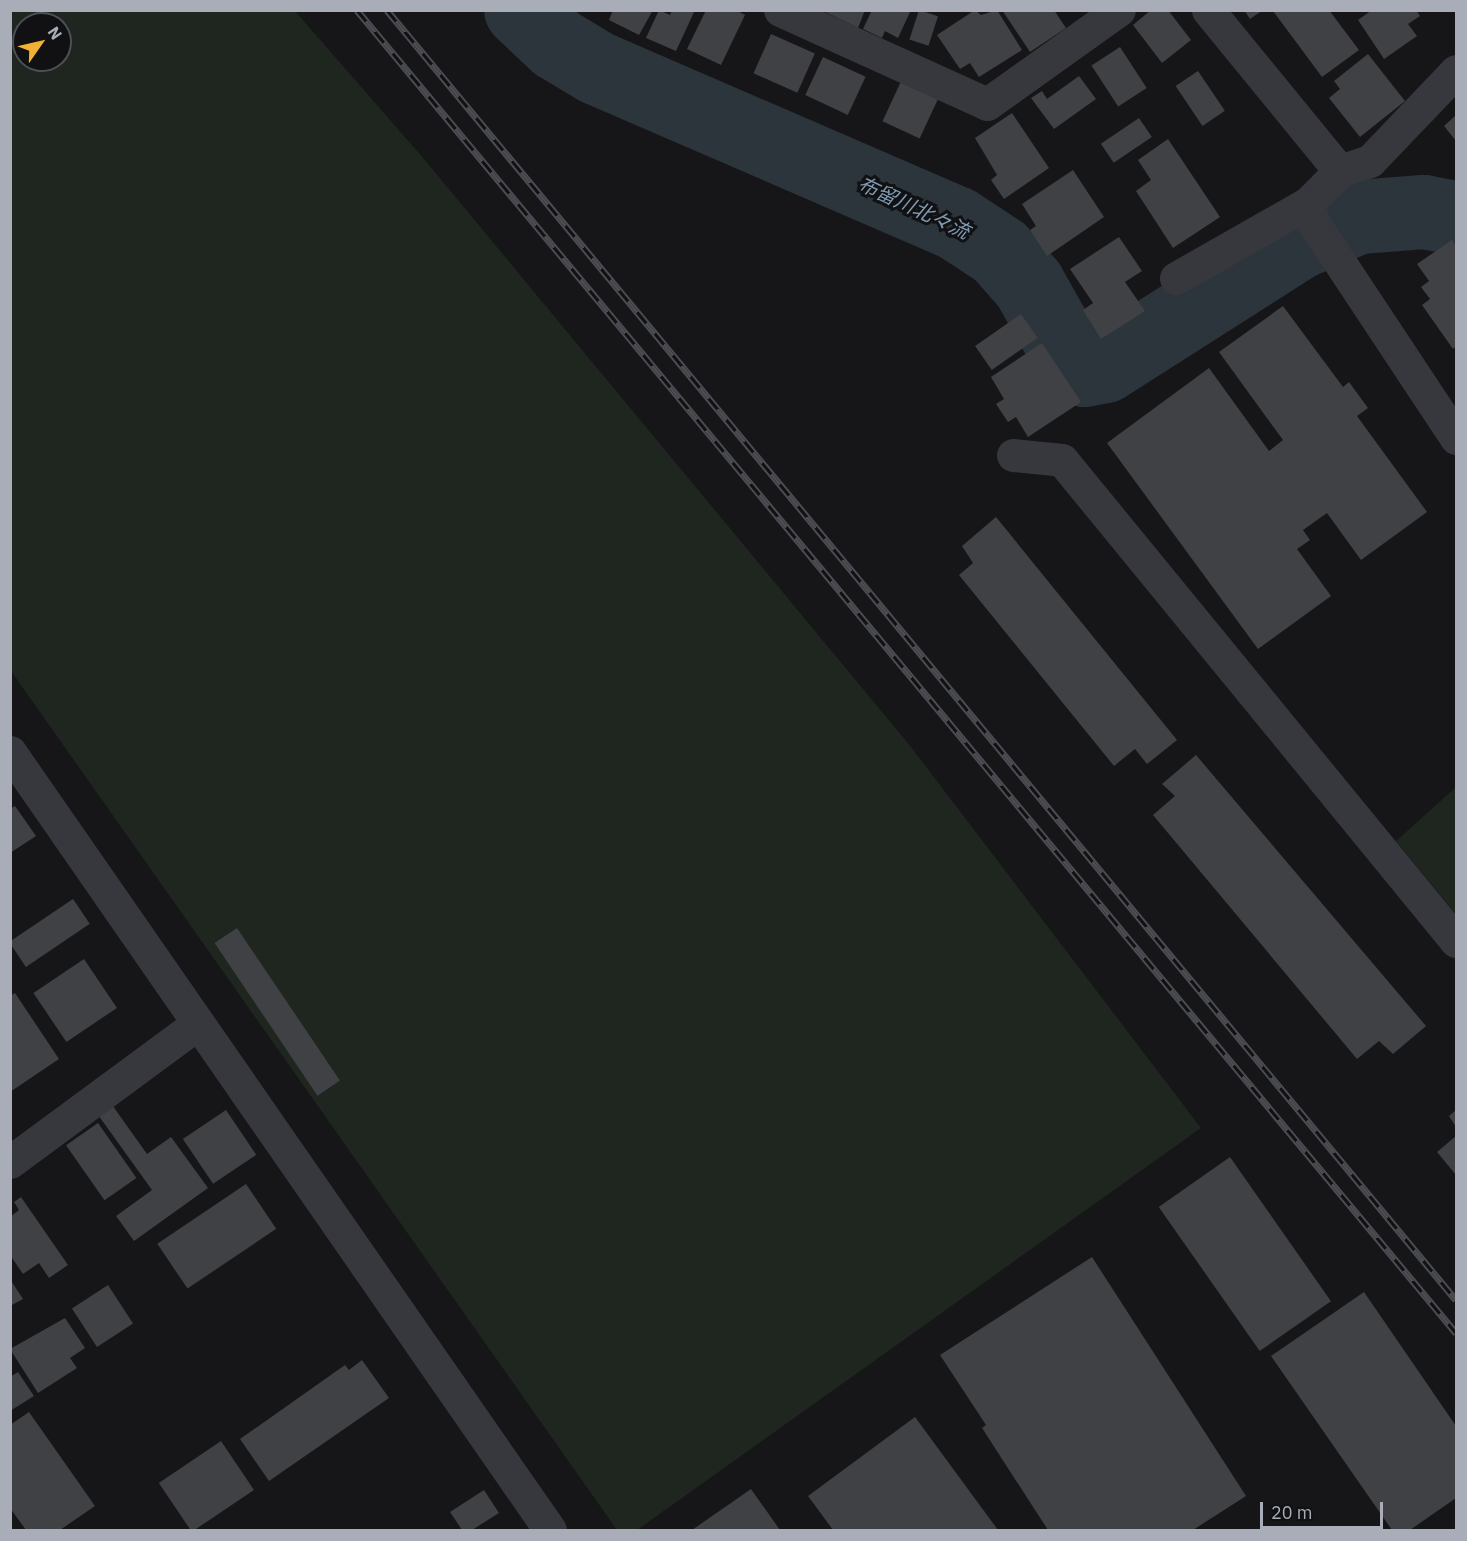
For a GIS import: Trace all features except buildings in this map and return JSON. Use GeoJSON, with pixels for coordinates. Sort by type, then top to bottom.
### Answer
{"type":"FeatureCollection","features":[{"type":"Feature","properties":{"kind":"street"},"geometry":{"type":"LineString","coordinates":[[780,10],[987,104],[1119,10]]}},
{"type":"Feature","properties":{"kind":"street"},"geometry":{"type":"LineString","coordinates":[[1208,10],[1340,171]]}},
{"type":"Feature","properties":{"kind":"street"},"geometry":{"type":"LineString","coordinates":[[1176,278],[1316,224],[1340,171],[1370,161],[1456,71]]}},
{"type":"Feature","properties":{"kind":"street"},"geometry":{"type":"LineString","coordinates":[[1316,224],[1456,438]]}},
{"type":"Feature","properties":{"kind":"street"},"geometry":{"type":"LineString","coordinates":[[1012,456],[1062,460],[1456,941]]}},
{"type":"Feature","properties":{"kind":"street"},"geometry":{"type":"LineString","coordinates":[[10,752],[550,1530]]}},
{"type":"Feature","properties":{"kind":"street"},"geometry":{"type":"LineString","coordinates":[[10,1162],[197,1024]]}},
{"type":"Feature","properties":{"kind":"shaded area"},"geometry":{"type":"Polygon","coordinates":[[[10,11],[295,11],[424,159],[911,747],[1201,1128],[637,1530],[617,1530],[11,671],[10,11]]]}},
{"type":"Feature","properties":{"kind":"shaded area"},"geometry":{"type":"Polygon","coordinates":[[[1456,787],[1456,914],[1396,841],[1456,787]]]}},
{"type":"Feature","properties":{"kind":"waterway","name":"布留川北々流"},"geometry":{"type":"LineString","coordinates":[[521,10],[557,44],[597,68],[956,223],[1000,252],[1029,285],[1070,358],[1085,370],[1105,366],[1300,242],[1359,217],[1424,212],[1456,218]]}},
{"type":"Feature","properties":{"kind":"railway"},"geometry":{"type":"LineString","coordinates":[[357,10],[1456,1333]]}},
{"type":"Feature","properties":{"kind":"railway"},"geometry":{"type":"LineString","coordinates":[[387,10],[1456,1300]]}}]}
